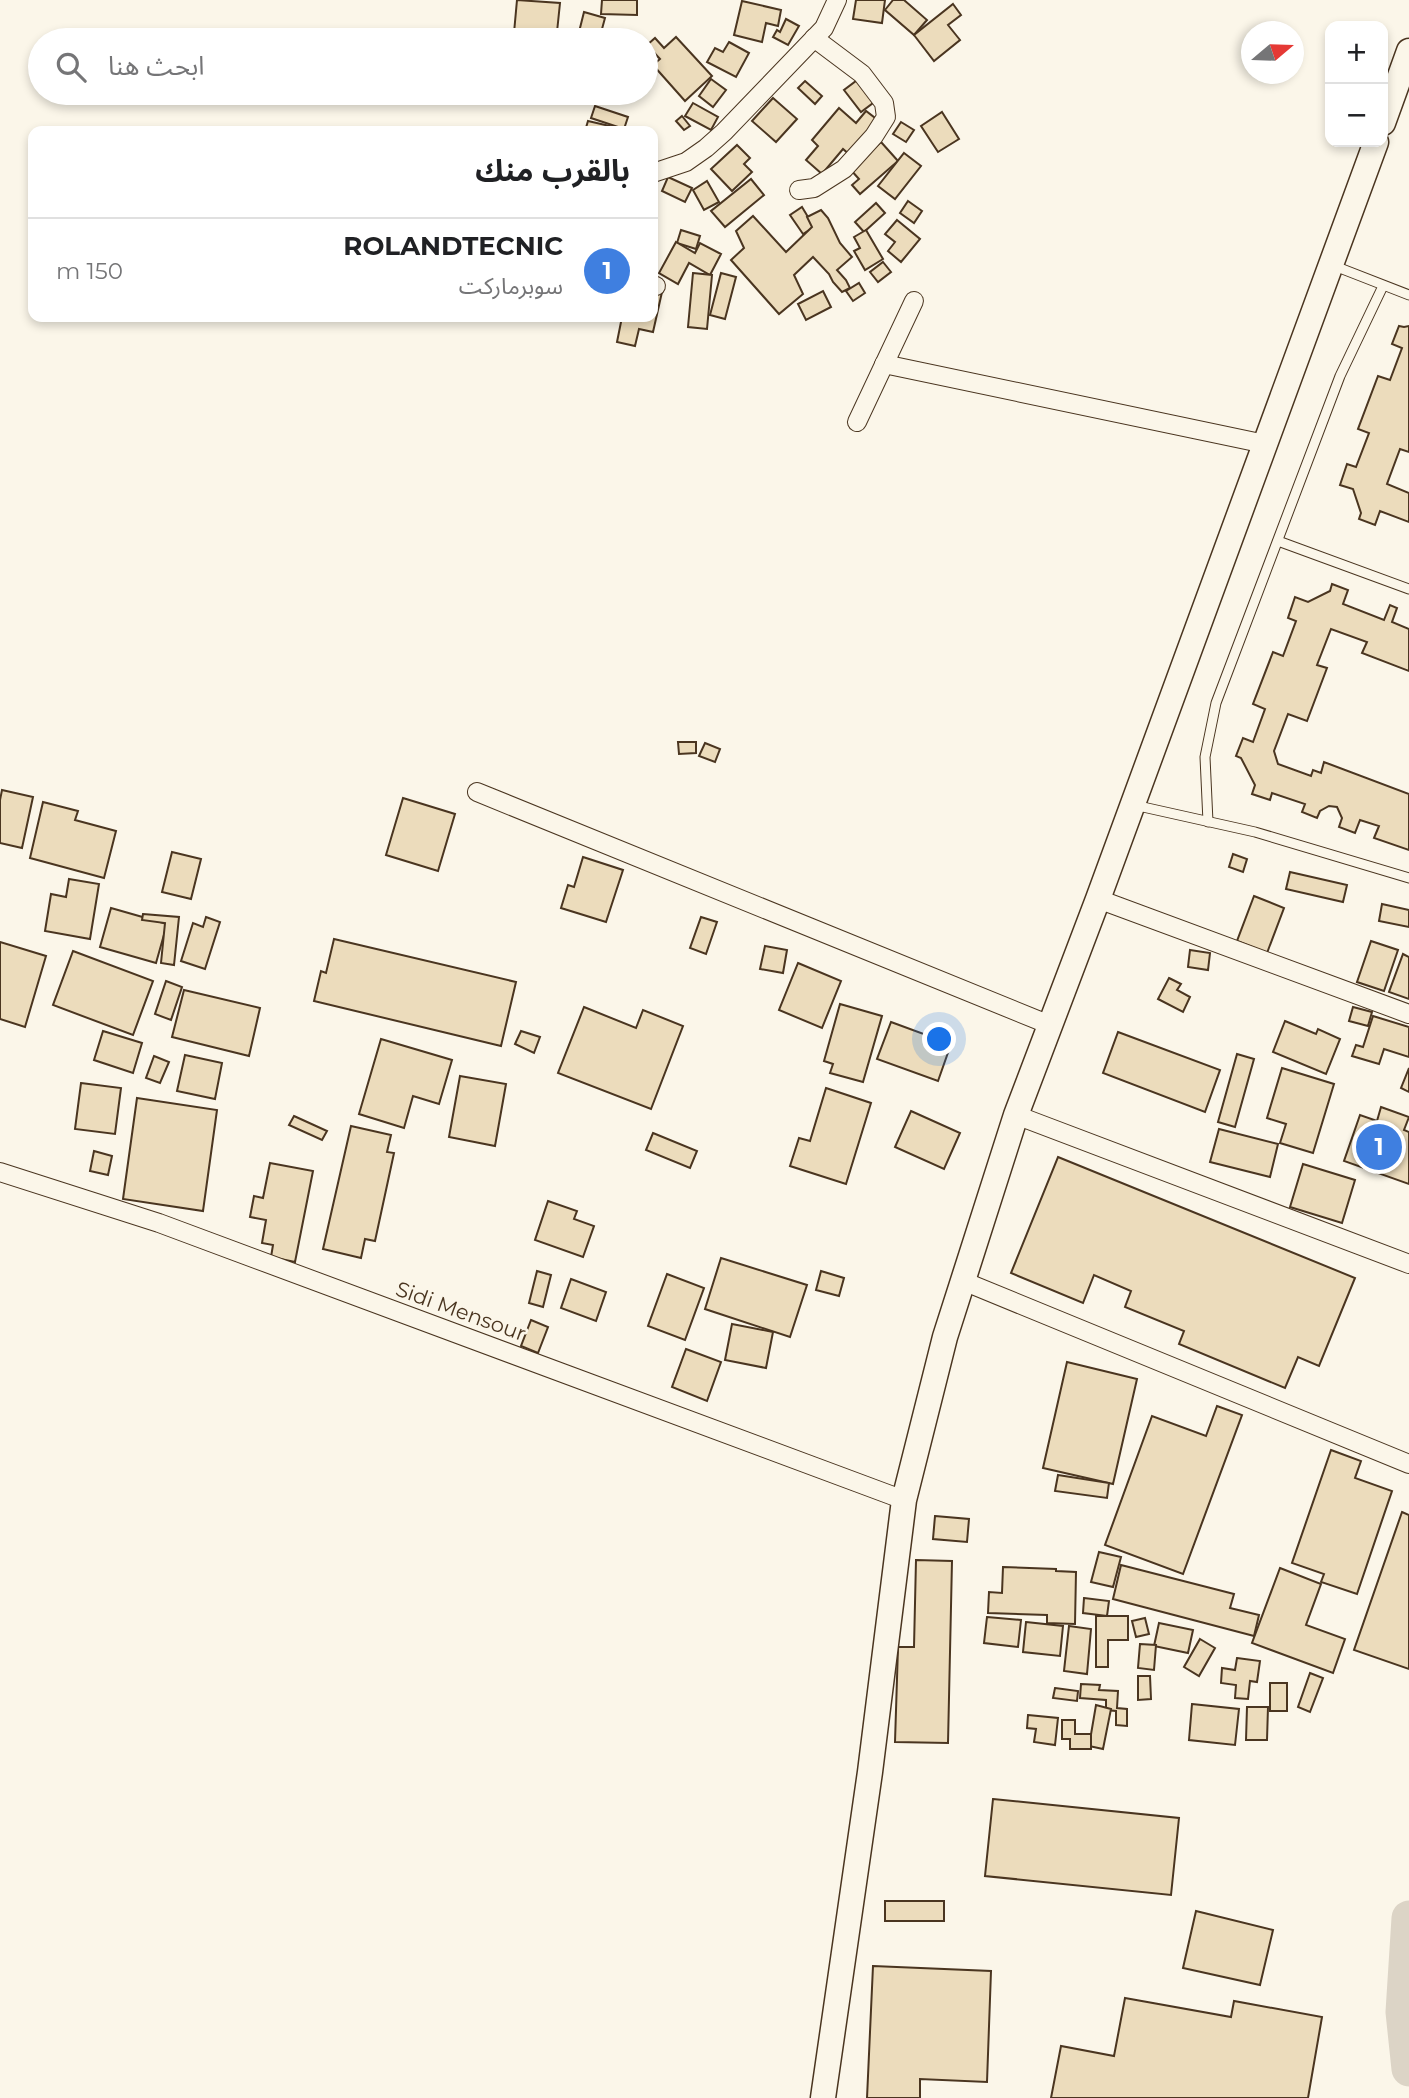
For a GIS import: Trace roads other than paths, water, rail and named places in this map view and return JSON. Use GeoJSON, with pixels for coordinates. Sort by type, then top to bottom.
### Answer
{"type":"FeatureCollection","features":[{"type":"Feature","properties":{"kind":"main road"},"geometry":{"type":"LineString","coordinates":[[1388,109],[1409,51]]}},
{"type":"Feature","properties":{"kind":"main road"},"geometry":{"type":"LineString","coordinates":[[823,2098],[870,1772],[904,1500],[945,1337],[1016,1115],[1374,147]]}},
{"type":"Feature","properties":{"kind":"street"},"geometry":{"type":"LineString","coordinates":[[658,171],[686,162],[706,149],[824,28],[837,0]]}},
{"type":"Feature","properties":{"kind":"street"},"geometry":{"type":"LineString","coordinates":[[799,190],[814,188],[844,169],[874,136],[886,117],[884,103],[863,74],[814,38]]}},
{"type":"Feature","properties":{"kind":"street"},"geometry":{"type":"LineString","coordinates":[[857,422],[914,301]]}},
{"type":"Feature","properties":{"kind":"street"},"geometry":{"type":"LineString","coordinates":[[884,364],[1265,444]]}},
{"type":"Feature","properties":{"kind":"street"},"geometry":{"type":"LineString","coordinates":[[477,792],[1050,1025]]}},
{"type":"Feature","properties":{"kind":"street"},"geometry":{"type":"LineString","coordinates":[[1098,899],[1409,1014]]}},
{"type":"Feature","properties":{"kind":"street"},"geometry":{"type":"LineString","coordinates":[[1016,1115],[1409,1264]]}},
{"type":"Feature","properties":{"kind":"street","name":"Sidi Mensour"},"geometry":{"type":"LineString","coordinates":[[0,1172],[159,1223],[904,1500]]}},
{"type":"Feature","properties":{"kind":"street"},"geometry":{"type":"LineString","coordinates":[[962,1281],[1409,1464]]}},
{"type":"Feature","properties":{"kind":"lane"},"geometry":{"type":"LineString","coordinates":[[1331,264],[1409,295]]}},
{"type":"Feature","properties":{"kind":"lane"},"geometry":{"type":"LineString","coordinates":[[1208,821],[1205,757],[1216,702],[1340,376],[1383,286]]}},
{"type":"Feature","properties":{"kind":"lane"},"geometry":{"type":"LineString","coordinates":[[1278,541],[1409,589]]}},
{"type":"Feature","properties":{"kind":"lane"},"geometry":{"type":"LineString","coordinates":[[1132,804],[1255,832],[1409,878]]}},
{"type":"Feature","properties":{"kind":"waterway"},"geometry":{"type":"LineString","coordinates":[[1409,1918],[1403,2012],[1409,2069]]}},
{"type":"Feature","properties":{"kind":"place","name":"ROLANDTECNIC"},"geometry":{"type":"Point","coordinates":[1379,1147]}}]}
